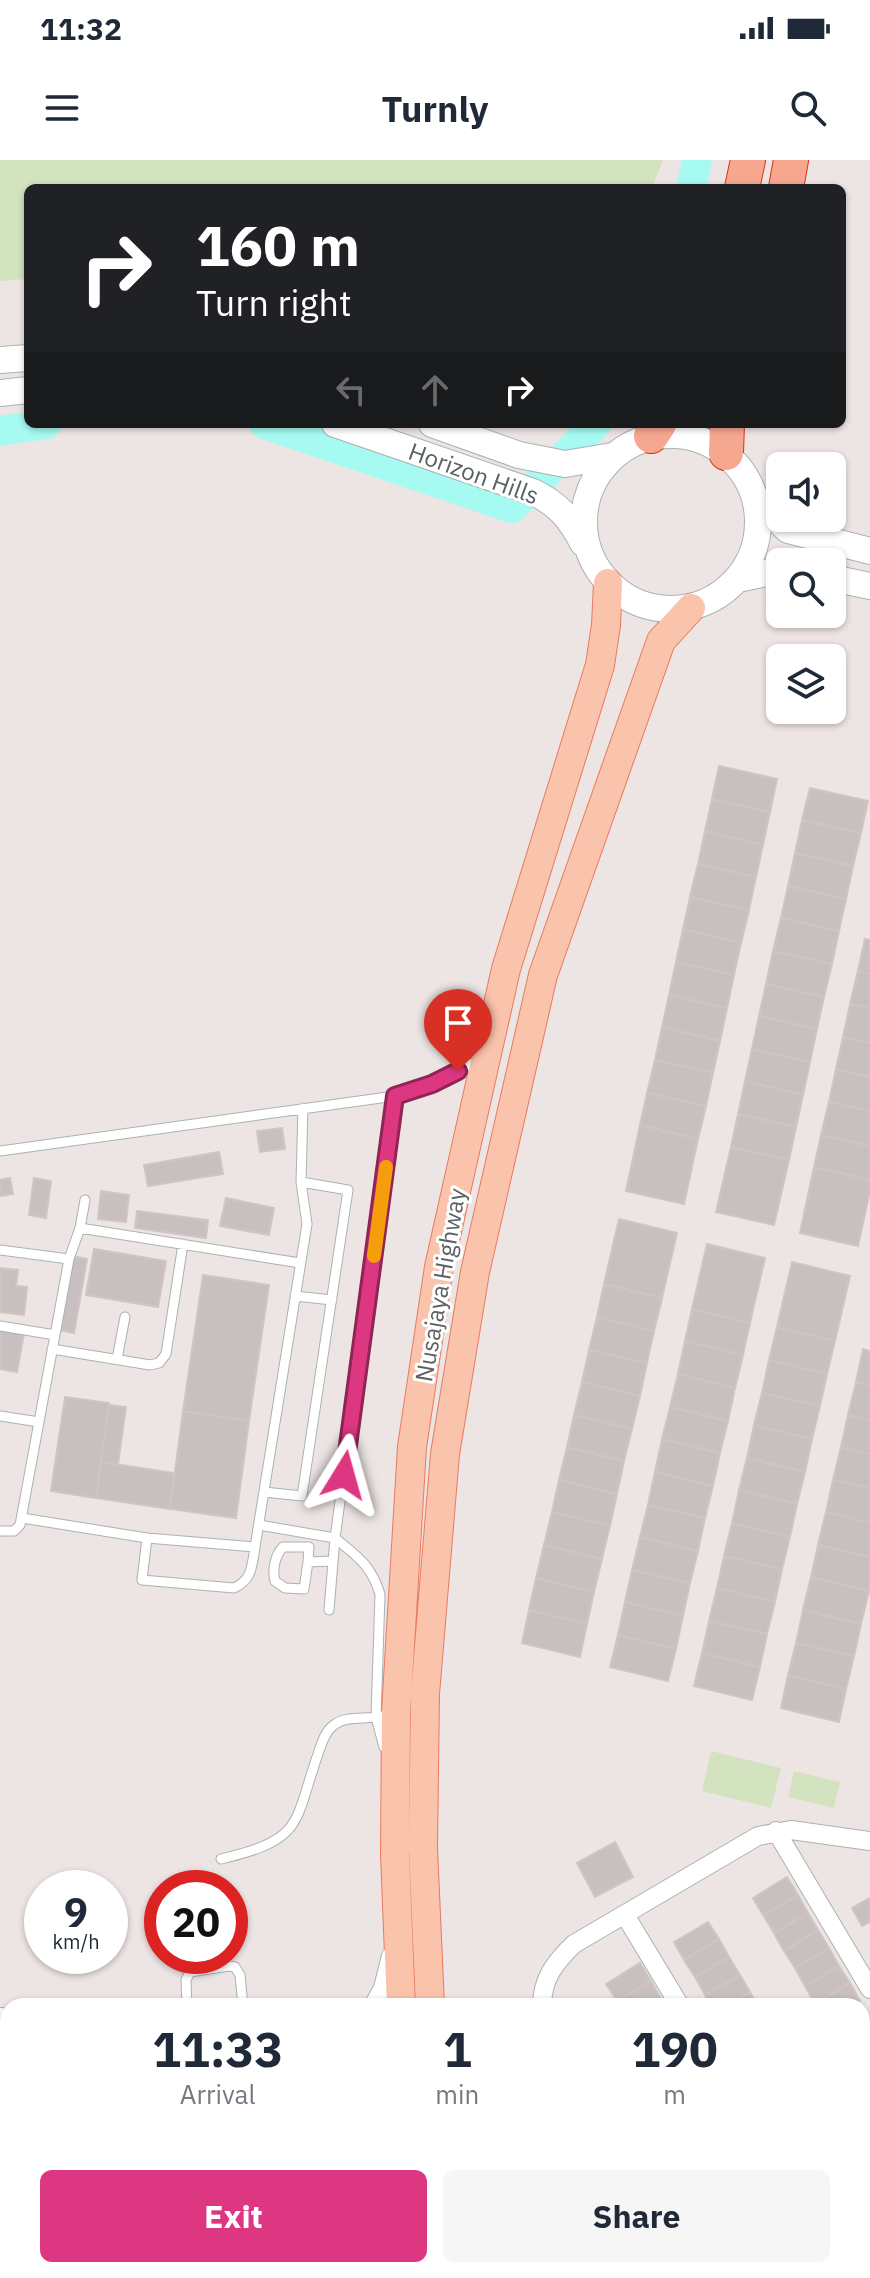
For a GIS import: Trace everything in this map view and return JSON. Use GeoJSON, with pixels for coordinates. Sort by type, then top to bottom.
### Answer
{"type":"FeatureCollection","features":[{"type":"Feature","properties":{"kind":"highway"},"geometry":{"type":"LineString","coordinates":[[743,184],[748,160]]}},
{"type":"Feature","properties":{"kind":"highway"},"geometry":{"type":"LineString","coordinates":[[787,184],[791,160]]}},
{"type":"Feature","properties":{"kind":"main road"},"geometry":{"type":"LineString","coordinates":[[0,360],[24,358]]}},
{"type":"Feature","properties":{"kind":"main road"},"geometry":{"type":"LineString","coordinates":[[0,393],[24,390]]}},
{"type":"Feature","properties":{"kind":"main road","name":"Horizon Hills"},"geometry":{"type":"LineString","coordinates":[[346,428],[543,497],[572,521],[589,553]]}},
{"type":"Feature","properties":{"kind":"main road","name":"Horizon Hills"},"geometry":{"type":"LineString","coordinates":[[443,428],[519,455],[565,464],[612,456]]}},
{"type":"Feature","properties":{"kind":"main road"},"geometry":{"type":"LineString","coordinates":[[755,497],[759,526],[753,554],[738,579],[717,597],[691,608],[661,609],[632,601],[608,583],[589,553],[583,519],[591,484],[612,456],[655,430],[702,440],[726,439],[755,497],[788,530],[870,551]]}},
{"type":"Feature","properties":{"kind":"main road"},"geometry":{"type":"LineString","coordinates":[[738,579],[766,573]]}},
{"type":"Feature","properties":{"kind":"main road"},"geometry":{"type":"LineString","coordinates":[[846,581],[870,586]]}},
{"type":"Feature","properties":{"kind":"main road","name":"Nusajaya Highway"},"geometry":{"type":"LineString","coordinates":[[401,1998],[394,1781],[386,1714],[412,1447],[439,1267],[486,1056],[506,969],[600,665],[608,583]]}},
{"type":"Feature","properties":{"kind":"main road","name":"Nusajaya Highway"},"geometry":{"type":"LineString","coordinates":[[430,1998],[423,1848],[425,1694],[445,1454],[475,1272],[543,975],[661,641],[691,608]]}},
{"type":"Feature","properties":{"kind":"street"},"geometry":{"type":"LineString","coordinates":[[543,1998],[556,1961],[574,1944],[758,1836],[791,1830],[870,1841]]}},
{"type":"Feature","properties":{"kind":"street"},"geometry":{"type":"LineString","coordinates":[[776,1831],[870,1989]]}},
{"type":"Feature","properties":{"kind":"street"},"geometry":{"type":"LineString","coordinates":[[625,1915],[675,1998]]}},
{"type":"Feature","properties":{"kind":"street"},"geometry":{"type":"LineString","coordinates":[[377,1998],[383,1988],[398,1930]]}},
{"type":"Feature","properties":{"kind":"lane"},"geometry":{"type":"LineString","coordinates":[[0,1151],[395,1096],[432,1084],[486,1056]]}},
{"type":"Feature","properties":{"kind":"lane"},"geometry":{"type":"LineString","coordinates":[[329,1610],[335,1538],[395,1096]]}},
{"type":"Feature","properties":{"kind":"lane"},"geometry":{"type":"LineString","coordinates":[[147,1538],[142,1580],[234,1588],[244,1584],[250,1575],[307,1224],[301,1182],[303,1108]]}},
{"type":"Feature","properties":{"kind":"lane"},"geometry":{"type":"LineString","coordinates":[[264,1492],[302,1496],[348,1190],[301,1182]]}},
{"type":"Feature","properties":{"kind":"lane"},"geometry":{"type":"LineString","coordinates":[[0,1531],[14,1531],[22,1518],[69,1259],[80,1228],[85,1200]]}},
{"type":"Feature","properties":{"kind":"lane"},"geometry":{"type":"LineString","coordinates":[[80,1228],[300,1263]]}},
{"type":"Feature","properties":{"kind":"lane"},"geometry":{"type":"LineString","coordinates":[[52,1349],[150,1365],[159,1363],[166,1354],[183,1244]]}},
{"type":"Feature","properties":{"kind":"lane"},"geometry":{"type":"LineString","coordinates":[[0,1250],[69,1259]]}},
{"type":"Feature","properties":{"kind":"lane"},"geometry":{"type":"LineString","coordinates":[[295,1296],[332,1300]]}},
{"type":"Feature","properties":{"kind":"lane"},"geometry":{"type":"LineString","coordinates":[[117,1359],[125,1317]]}},
{"type":"Feature","properties":{"kind":"lane"},"geometry":{"type":"LineString","coordinates":[[0,1326],[55,1335]]}},
{"type":"Feature","properties":{"kind":"lane"},"geometry":{"type":"LineString","coordinates":[[0,1416],[39,1422]]}},
{"type":"Feature","properties":{"kind":"lane"},"geometry":{"type":"LineString","coordinates":[[22,1518],[147,1538],[255,1547]]}},
{"type":"Feature","properties":{"kind":"lane"},"geometry":{"type":"LineString","coordinates":[[221,1859],[271,1844],[286,1834],[299,1815],[324,1737],[334,1724],[386,1714],[380,1594],[375,1577],[366,1563],[335,1538],[259,1525]]}},
{"type":"Feature","properties":{"kind":"lane"},"geometry":{"type":"LineString","coordinates":[[283,1547],[309,1547],[308,1562],[304,1589],[285,1588],[275,1581],[277,1555],[283,1547]]}},
{"type":"Feature","properties":{"kind":"lane"},"geometry":{"type":"LineString","coordinates":[[308,1562],[333,1561]]}},
{"type":"Feature","properties":{"kind":"lane"},"geometry":{"type":"LineString","coordinates":[[187,1998],[186,1980],[190,1972],[229,1966],[235,1967],[240,1975],[242,1998]]}},
{"type":"Feature","properties":{"kind":"green space"},"geometry":{"type":"Polygon","coordinates":[[[0,160],[663,160],[654,184],[24,184],[24,279],[0,281],[0,160]]]}},
{"type":"Feature","properties":{"kind":"green space"},"geometry":{"type":"Polygon","coordinates":[[[711,1751],[781,1768],[771,1808],[702,1791],[711,1751]]]}},
{"type":"Feature","properties":{"kind":"green space"},"geometry":{"type":"Polygon","coordinates":[[[794,1771],[840,1782],[834,1808],[788,1797],[794,1771]]]}},
{"type":"Feature","properties":{"kind":"building"},"geometry":{"type":"Polygon","coordinates":[[[719,766],[777,779],[770,812],[712,799],[719,766]]]}},
{"type":"Feature","properties":{"kind":"building"},"geometry":{"type":"Polygon","coordinates":[[[810,788],[868,801],[861,833],[802,820],[810,788]]]}},
{"type":"Feature","properties":{"kind":"building"},"geometry":{"type":"Polygon","coordinates":[[[712,799],[770,812],[763,845],[705,831],[712,799]]]}},
{"type":"Feature","properties":{"kind":"building"},"geometry":{"type":"Polygon","coordinates":[[[802,820],[861,833],[853,866],[795,853],[802,820]]]}},
{"type":"Feature","properties":{"kind":"building"},"geometry":{"type":"Polygon","coordinates":[[[705,831],[763,845],[756,877],[698,864],[705,831]]]}},
{"type":"Feature","properties":{"kind":"building"},"geometry":{"type":"Polygon","coordinates":[[[795,853],[853,866],[846,899],[788,886],[795,853]]]}},
{"type":"Feature","properties":{"kind":"building"},"geometry":{"type":"Polygon","coordinates":[[[698,864],[756,877],[749,910],[690,897],[698,864]]]}},
{"type":"Feature","properties":{"kind":"building"},"geometry":{"type":"Polygon","coordinates":[[[788,886],[846,899],[839,931],[781,918],[788,886]]]}},
{"type":"Feature","properties":{"kind":"building"},"geometry":{"type":"Polygon","coordinates":[[[690,897],[749,910],[741,943],[683,929],[690,897]]]}},
{"type":"Feature","properties":{"kind":"building"},"geometry":{"type":"Polygon","coordinates":[[[781,918],[839,931],[832,964],[773,951],[781,918]]]}},
{"type":"Feature","properties":{"kind":"building"},"geometry":{"type":"Polygon","coordinates":[[[683,929],[741,943],[734,975],[676,962],[683,929]]]}},
{"type":"Feature","properties":{"kind":"building"},"geometry":{"type":"Polygon","coordinates":[[[865,939],[870,940],[870,974],[858,971],[865,939]]]}},
{"type":"Feature","properties":{"kind":"building"},"geometry":{"type":"Polygon","coordinates":[[[773,951],[832,964],[824,997],[766,984],[773,951]]]}},
{"type":"Feature","properties":{"kind":"building"},"geometry":{"type":"Polygon","coordinates":[[[676,962],[734,975],[727,1008],[669,995],[676,962]]]}},
{"type":"Feature","properties":{"kind":"building"},"geometry":{"type":"Polygon","coordinates":[[[858,971],[870,974],[870,1008],[850,1004],[858,971]]]}},
{"type":"Feature","properties":{"kind":"building"},"geometry":{"type":"Polygon","coordinates":[[[766,984],[824,997],[817,1029],[759,1016],[766,984]]]}},
{"type":"Feature","properties":{"kind":"building"},"geometry":{"type":"Polygon","coordinates":[[[669,995],[727,1008],[720,1041],[662,1027],[669,995]]]}},
{"type":"Feature","properties":{"kind":"building"},"geometry":{"type":"Polygon","coordinates":[[[850,1004],[870,1008],[870,1043],[843,1037],[850,1004]]]}},
{"type":"Feature","properties":{"kind":"building"},"geometry":{"type":"Polygon","coordinates":[[[759,1016],[817,1029],[810,1062],[752,1049],[759,1016]]]}},
{"type":"Feature","properties":{"kind":"building"},"geometry":{"type":"Polygon","coordinates":[[[662,1027],[720,1041],[713,1073],[655,1060],[662,1027]]]}},
{"type":"Feature","properties":{"kind":"building"},"geometry":{"type":"Polygon","coordinates":[[[843,1037],[870,1043],[870,1077],[836,1069],[843,1037]]]}},
{"type":"Feature","properties":{"kind":"building"},"geometry":{"type":"Polygon","coordinates":[[[752,1049],[810,1062],[803,1095],[745,1081],[752,1049]]]}},
{"type":"Feature","properties":{"kind":"building"},"geometry":{"type":"Polygon","coordinates":[[[655,1060],[713,1073],[706,1106],[647,1093],[655,1060]]]}},
{"type":"Feature","properties":{"kind":"building"},"geometry":{"type":"Polygon","coordinates":[[[836,1069],[870,1077],[870,1111],[829,1102],[836,1069]]]}},
{"type":"Feature","properties":{"kind":"building"},"geometry":{"type":"Polygon","coordinates":[[[745,1081],[803,1095],[796,1127],[738,1114],[745,1081]]]}},
{"type":"Feature","properties":{"kind":"building"},"geometry":{"type":"Polygon","coordinates":[[[647,1093],[706,1106],[698,1139],[640,1125],[647,1093]]]}},
{"type":"Feature","properties":{"kind":"building"},"geometry":{"type":"Polygon","coordinates":[[[829,1102],[870,1111],[870,1146],[821,1135],[829,1102]]]}},
{"type":"Feature","properties":{"kind":"building"},"geometry":{"type":"Polygon","coordinates":[[[738,1114],[796,1127],[789,1160],[731,1147],[738,1114]]]}},
{"type":"Feature","properties":{"kind":"building"},"geometry":{"type":"Polygon","coordinates":[[[640,1125],[698,1139],[684,1204],[626,1191],[640,1125]]]}},
{"type":"Feature","properties":{"kind":"building"},"geometry":{"type":"Polygon","coordinates":[[[282,1128],[285,1149],[260,1152],[257,1131],[282,1128]]]}},
{"type":"Feature","properties":{"kind":"building"},"geometry":{"type":"Polygon","coordinates":[[[821,1135],[870,1146],[870,1180],[814,1167],[821,1135]]]}},
{"type":"Feature","properties":{"kind":"building"},"geometry":{"type":"Polygon","coordinates":[[[731,1147],[789,1160],[774,1225],[716,1212],[731,1147]]]}},
{"type":"Feature","properties":{"kind":"building"},"geometry":{"type":"Polygon","coordinates":[[[219,1152],[223,1174],[148,1186],[144,1165],[219,1152]]]}},
{"type":"Feature","properties":{"kind":"building"},"geometry":{"type":"Polygon","coordinates":[[[814,1167],[870,1180],[858,1246],[800,1233],[814,1167]]]}},
{"type":"Feature","properties":{"kind":"building"},"geometry":{"type":"Polygon","coordinates":[[[10,1178],[13,1194],[0,1196],[0,1180],[10,1178]]]}},
{"type":"Feature","properties":{"kind":"building"},"geometry":{"type":"Polygon","coordinates":[[[34,1178],[51,1181],[46,1218],[29,1215],[34,1178]]]}},
{"type":"Feature","properties":{"kind":"building"},"geometry":{"type":"Polygon","coordinates":[[[101,1191],[129,1195],[126,1222],[98,1219],[101,1191]]]}},
{"type":"Feature","properties":{"kind":"building"},"geometry":{"type":"Polygon","coordinates":[[[226,1198],[274,1208],[269,1235],[220,1226],[226,1198]]]}},
{"type":"Feature","properties":{"kind":"building"},"geometry":{"type":"Polygon","coordinates":[[[137,1211],[208,1220],[206,1238],[135,1228],[137,1211]]]}},
{"type":"Feature","properties":{"kind":"building"},"geometry":{"type":"Polygon","coordinates":[[[619,1219],[677,1233],[662,1298],[604,1284],[619,1219]]]}},
{"type":"Feature","properties":{"kind":"building"},"geometry":{"type":"Polygon","coordinates":[[[707,1244],[765,1258],[750,1323],[692,1309],[707,1244]]]}},
{"type":"Feature","properties":{"kind":"building"},"geometry":{"type":"Polygon","coordinates":[[[94,1249],[166,1261],[158,1307],[86,1295],[94,1249]]]}},
{"type":"Feature","properties":{"kind":"building"},"geometry":{"type":"Polygon","coordinates":[[[72,1256],[87,1259],[74,1333],[60,1330],[72,1256]]]}},
{"type":"Feature","properties":{"kind":"building"},"geometry":{"type":"Polygon","coordinates":[[[792,1262],[850,1276],[835,1341],[777,1327],[792,1262]]]}},
{"type":"Feature","properties":{"kind":"building"},"geometry":{"type":"Polygon","coordinates":[[[0,1268],[18,1270],[16,1286],[27,1287],[24,1315],[0,1312],[0,1268]]]}},
{"type":"Feature","properties":{"kind":"building"},"geometry":{"type":"Polygon","coordinates":[[[203,1275],[269,1285],[249,1421],[183,1411],[203,1275]]]}},
{"type":"Feature","properties":{"kind":"building"},"geometry":{"type":"Polygon","coordinates":[[[604,1284],[662,1298],[654,1331],[597,1317],[604,1284]]]}},
{"type":"Feature","properties":{"kind":"building"},"geometry":{"type":"Polygon","coordinates":[[[692,1309],[750,1323],[743,1355],[685,1341],[692,1309]]]}},
{"type":"Feature","properties":{"kind":"building"},"geometry":{"type":"Polygon","coordinates":[[[597,1317],[654,1331],[647,1363],[589,1350],[597,1317]]]}},
{"type":"Feature","properties":{"kind":"building"},"geometry":{"type":"Polygon","coordinates":[[[777,1327],[835,1341],[827,1374],[769,1360],[777,1327]]]}},
{"type":"Feature","properties":{"kind":"building"},"geometry":{"type":"Polygon","coordinates":[[[0,1329],[24,1333],[17,1372],[0,1369],[0,1329]]]}},
{"type":"Feature","properties":{"kind":"building"},"geometry":{"type":"Polygon","coordinates":[[[685,1341],[743,1355],[735,1388],[678,1374],[685,1341]]]}},
{"type":"Feature","properties":{"kind":"building"},"geometry":{"type":"Polygon","coordinates":[[[863,1349],[870,1351],[870,1385],[856,1382],[863,1349]]]}},
{"type":"Feature","properties":{"kind":"building"},"geometry":{"type":"Polygon","coordinates":[[[589,1350],[647,1363],[640,1396],[582,1382],[589,1350]]]}},
{"type":"Feature","properties":{"kind":"building"},"geometry":{"type":"Polygon","coordinates":[[[769,1360],[827,1374],[820,1406],[762,1393],[769,1360]]]}},
{"type":"Feature","properties":{"kind":"building"},"geometry":{"type":"Polygon","coordinates":[[[678,1374],[735,1388],[728,1421],[670,1407],[678,1374]]]}},
{"type":"Feature","properties":{"kind":"building"},"geometry":{"type":"Polygon","coordinates":[[[582,1382],[640,1396],[632,1429],[574,1415],[582,1382]]]}},
{"type":"Feature","properties":{"kind":"building"},"geometry":{"type":"Polygon","coordinates":[[[856,1382],[870,1385],[870,1420],[848,1415],[856,1382]]]}},
{"type":"Feature","properties":{"kind":"building"},"geometry":{"type":"Polygon","coordinates":[[[762,1393],[820,1406],[812,1439],[754,1425],[762,1393]]]}},
{"type":"Feature","properties":{"kind":"building"},"geometry":{"type":"Polygon","coordinates":[[[65,1397],[109,1403],[96,1498],[51,1491],[65,1397]]]}},
{"type":"Feature","properties":{"kind":"building"},"geometry":{"type":"Polygon","coordinates":[[[109,1405],[126,1407],[118,1464],[101,1462],[109,1405]]]}},
{"type":"Feature","properties":{"kind":"building"},"geometry":{"type":"Polygon","coordinates":[[[670,1407],[728,1421],[720,1453],[662,1439],[670,1407]]]}},
{"type":"Feature","properties":{"kind":"building"},"geometry":{"type":"Polygon","coordinates":[[[183,1411],[249,1421],[236,1518],[170,1509],[183,1411]]]}},
{"type":"Feature","properties":{"kind":"building"},"geometry":{"type":"Polygon","coordinates":[[[574,1415],[632,1429],[624,1461],[567,1447],[574,1415]]]}},
{"type":"Feature","properties":{"kind":"building"},"geometry":{"type":"Polygon","coordinates":[[[848,1415],[870,1420],[870,1454],[841,1447],[848,1415]]]}},
{"type":"Feature","properties":{"kind":"building"},"geometry":{"type":"Polygon","coordinates":[[[754,1425],[812,1439],[805,1472],[747,1458],[754,1425]]]}},
{"type":"Feature","properties":{"kind":"building"},"geometry":{"type":"Polygon","coordinates":[[[662,1439],[720,1453],[713,1486],[655,1472],[662,1439]]]}},
{"type":"Feature","properties":{"kind":"building"},"geometry":{"type":"Polygon","coordinates":[[[567,1447],[624,1461],[617,1494],[559,1480],[567,1447]]]}},
{"type":"Feature","properties":{"kind":"building"},"geometry":{"type":"Polygon","coordinates":[[[841,1447],[870,1454],[870,1488],[833,1480],[841,1447]]]}},
{"type":"Feature","properties":{"kind":"building"},"geometry":{"type":"Polygon","coordinates":[[[747,1458],[805,1472],[797,1504],[739,1490],[747,1458]]]}},
{"type":"Feature","properties":{"kind":"building"},"geometry":{"type":"Polygon","coordinates":[[[101,1462],[174,1473],[170,1509],[96,1498],[101,1462]]]}},
{"type":"Feature","properties":{"kind":"building"},"geometry":{"type":"Polygon","coordinates":[[[655,1472],[713,1486],[705,1518],[648,1505],[655,1472]]]}},
{"type":"Feature","properties":{"kind":"building"},"geometry":{"type":"Polygon","coordinates":[[[559,1480],[617,1494],[610,1526],[552,1512],[559,1480]]]}},
{"type":"Feature","properties":{"kind":"building"},"geometry":{"type":"Polygon","coordinates":[[[833,1480],[870,1488],[870,1523],[826,1512],[833,1480]]]}},
{"type":"Feature","properties":{"kind":"building"},"geometry":{"type":"Polygon","coordinates":[[[739,1490],[797,1504],[790,1537],[732,1523],[739,1490]]]}},
{"type":"Feature","properties":{"kind":"building"},"geometry":{"type":"Polygon","coordinates":[[[648,1505],[705,1518],[698,1551],[640,1537],[648,1505]]]}},
{"type":"Feature","properties":{"kind":"building"},"geometry":{"type":"Polygon","coordinates":[[[552,1512],[610,1526],[602,1559],[544,1545],[552,1512]]]}},
{"type":"Feature","properties":{"kind":"building"},"geometry":{"type":"Polygon","coordinates":[[[826,1512],[870,1523],[870,1557],[818,1545],[826,1512]]]}},
{"type":"Feature","properties":{"kind":"building"},"geometry":{"type":"Polygon","coordinates":[[[732,1523],[790,1537],[782,1569],[724,1556],[732,1523]]]}},
{"type":"Feature","properties":{"kind":"building"},"geometry":{"type":"Polygon","coordinates":[[[640,1537],[698,1551],[690,1583],[632,1570],[640,1537]]]}},
{"type":"Feature","properties":{"kind":"building"},"geometry":{"type":"Polygon","coordinates":[[[544,1545],[602,1559],[594,1592],[536,1578],[544,1545]]]}},
{"type":"Feature","properties":{"kind":"building"},"geometry":{"type":"Polygon","coordinates":[[[818,1545],[870,1557],[869,1591],[811,1577],[818,1545]]]}},
{"type":"Feature","properties":{"kind":"building"},"geometry":{"type":"Polygon","coordinates":[[[724,1556],[782,1569],[775,1602],[717,1588],[724,1556]]]}},
{"type":"Feature","properties":{"kind":"building"},"geometry":{"type":"Polygon","coordinates":[[[632,1570],[690,1583],[683,1616],[625,1602],[632,1570]]]}},
{"type":"Feature","properties":{"kind":"building"},"geometry":{"type":"Polygon","coordinates":[[[811,1577],[869,1591],[861,1624],[803,1610],[811,1577]]]}},
{"type":"Feature","properties":{"kind":"building"},"geometry":{"type":"Polygon","coordinates":[[[536,1578],[594,1592],[587,1624],[529,1610],[536,1578]]]}},
{"type":"Feature","properties":{"kind":"building"},"geometry":{"type":"Polygon","coordinates":[[[717,1588],[775,1602],[767,1634],[709,1621],[717,1588]]]}},
{"type":"Feature","properties":{"kind":"building"},"geometry":{"type":"Polygon","coordinates":[[[625,1602],[683,1616],[676,1649],[618,1635],[625,1602]]]}},
{"type":"Feature","properties":{"kind":"building"},"geometry":{"type":"Polygon","coordinates":[[[529,1610],[587,1624],[580,1657],[522,1643],[529,1610]]]}},
{"type":"Feature","properties":{"kind":"building"},"geometry":{"type":"Polygon","coordinates":[[[803,1610],[861,1624],[854,1656],[796,1643],[803,1610]]]}},
{"type":"Feature","properties":{"kind":"building"},"geometry":{"type":"Polygon","coordinates":[[[709,1621],[767,1634],[760,1667],[702,1653],[709,1621]]]}},
{"type":"Feature","properties":{"kind":"building"},"geometry":{"type":"Polygon","coordinates":[[[618,1635],[676,1649],[668,1681],[610,1667],[618,1635]]]}},
{"type":"Feature","properties":{"kind":"building"},"geometry":{"type":"Polygon","coordinates":[[[796,1643],[854,1656],[846,1689],[788,1675],[796,1643]]]}},
{"type":"Feature","properties":{"kind":"building"},"geometry":{"type":"Polygon","coordinates":[[[702,1653],[760,1667],[752,1700],[694,1686],[702,1653]]]}},
{"type":"Feature","properties":{"kind":"building"},"geometry":{"type":"Polygon","coordinates":[[[788,1675],[846,1689],[839,1722],[781,1708],[788,1675]]]}},
{"type":"Feature","properties":{"kind":"building"},"geometry":{"type":"Polygon","coordinates":[[[615,1842],[633,1877],[595,1897],[577,1863],[615,1842]]]}},
{"type":"Feature","properties":{"kind":"building"},"geometry":{"type":"Polygon","coordinates":[[[787,1877],[798,1895],[763,1915],[753,1898],[787,1877]]]}},
{"type":"Feature","properties":{"kind":"building"},"geometry":{"type":"Polygon","coordinates":[[[798,1895],[808,1913],[774,1933],[763,1915],[798,1895]]]}},
{"type":"Feature","properties":{"kind":"building"},"geometry":{"type":"Polygon","coordinates":[[[870,1898],[870,1922],[862,1926],[852,1908],[870,1898]]]}},
{"type":"Feature","properties":{"kind":"building"},"geometry":{"type":"Polygon","coordinates":[[[808,1913],[818,1930],[784,1951],[774,1933],[808,1913]]]}},
{"type":"Feature","properties":{"kind":"building"},"geometry":{"type":"Polygon","coordinates":[[[708,1922],[719,1939],[684,1960],[674,1942],[708,1922]]]}},
{"type":"Feature","properties":{"kind":"building"},"geometry":{"type":"Polygon","coordinates":[[[818,1930],[829,1948],[795,1968],[784,1951],[818,1930]]]}},
{"type":"Feature","properties":{"kind":"building"},"geometry":{"type":"Polygon","coordinates":[[[719,1939],[729,1957],[695,1977],[684,1960],[719,1939]]]}},
{"type":"Feature","properties":{"kind":"building"},"geometry":{"type":"Polygon","coordinates":[[[829,1948],[839,1966],[805,1986],[795,1968],[829,1948]]]}},
{"type":"Feature","properties":{"kind":"building"},"geometry":{"type":"Polygon","coordinates":[[[729,1957],[740,1975],[705,1995],[695,1977],[729,1957]]]}},
{"type":"Feature","properties":{"kind":"building"},"geometry":{"type":"Polygon","coordinates":[[[640,1963],[651,1981],[622,1998],[615,1998],[606,1984],[640,1963]]]}},
{"type":"Feature","properties":{"kind":"building"},"geometry":{"type":"Polygon","coordinates":[[[839,1966],[850,1983],[825,1998],[812,1998],[805,1986],[839,1966]]]}},
{"type":"Feature","properties":{"kind":"building"},"geometry":{"type":"Polygon","coordinates":[[[740,1975],[750,1992],[740,1998],[707,1998],[705,1995],[740,1975]]]}},
{"type":"Feature","properties":{"kind":"building"},"geometry":{"type":"Polygon","coordinates":[[[651,1981],[660,1998],[622,1998],[651,1981]]]}},
{"type":"Feature","properties":{"kind":"building"},"geometry":{"type":"Polygon","coordinates":[[[850,1983],[858,1998],[825,1998],[850,1983]]]}},
{"type":"Feature","properties":{"kind":"waterway"},"geometry":{"type":"LineString","coordinates":[[692,184],[697,160]]}},
{"type":"Feature","properties":{"kind":"waterway"},"geometry":{"type":"LineString","coordinates":[[0,431],[24,427]]}},
{"type":"Feature","properties":{"kind":"waterway"},"geometry":{"type":"LineString","coordinates":[[276,428],[512,508],[592,428]]}},
{"type":"Feature","properties":{"kind":"slow traffic"},"geometry":{"type":"LineString","coordinates":[[374,1256],[386,1167]]}},
{"type":"Feature","properties":{"kind":"route"},"geometry":{"type":"LineString","coordinates":[[344,1475],[395,1096],[432,1084],[458,1071]]}}]}
